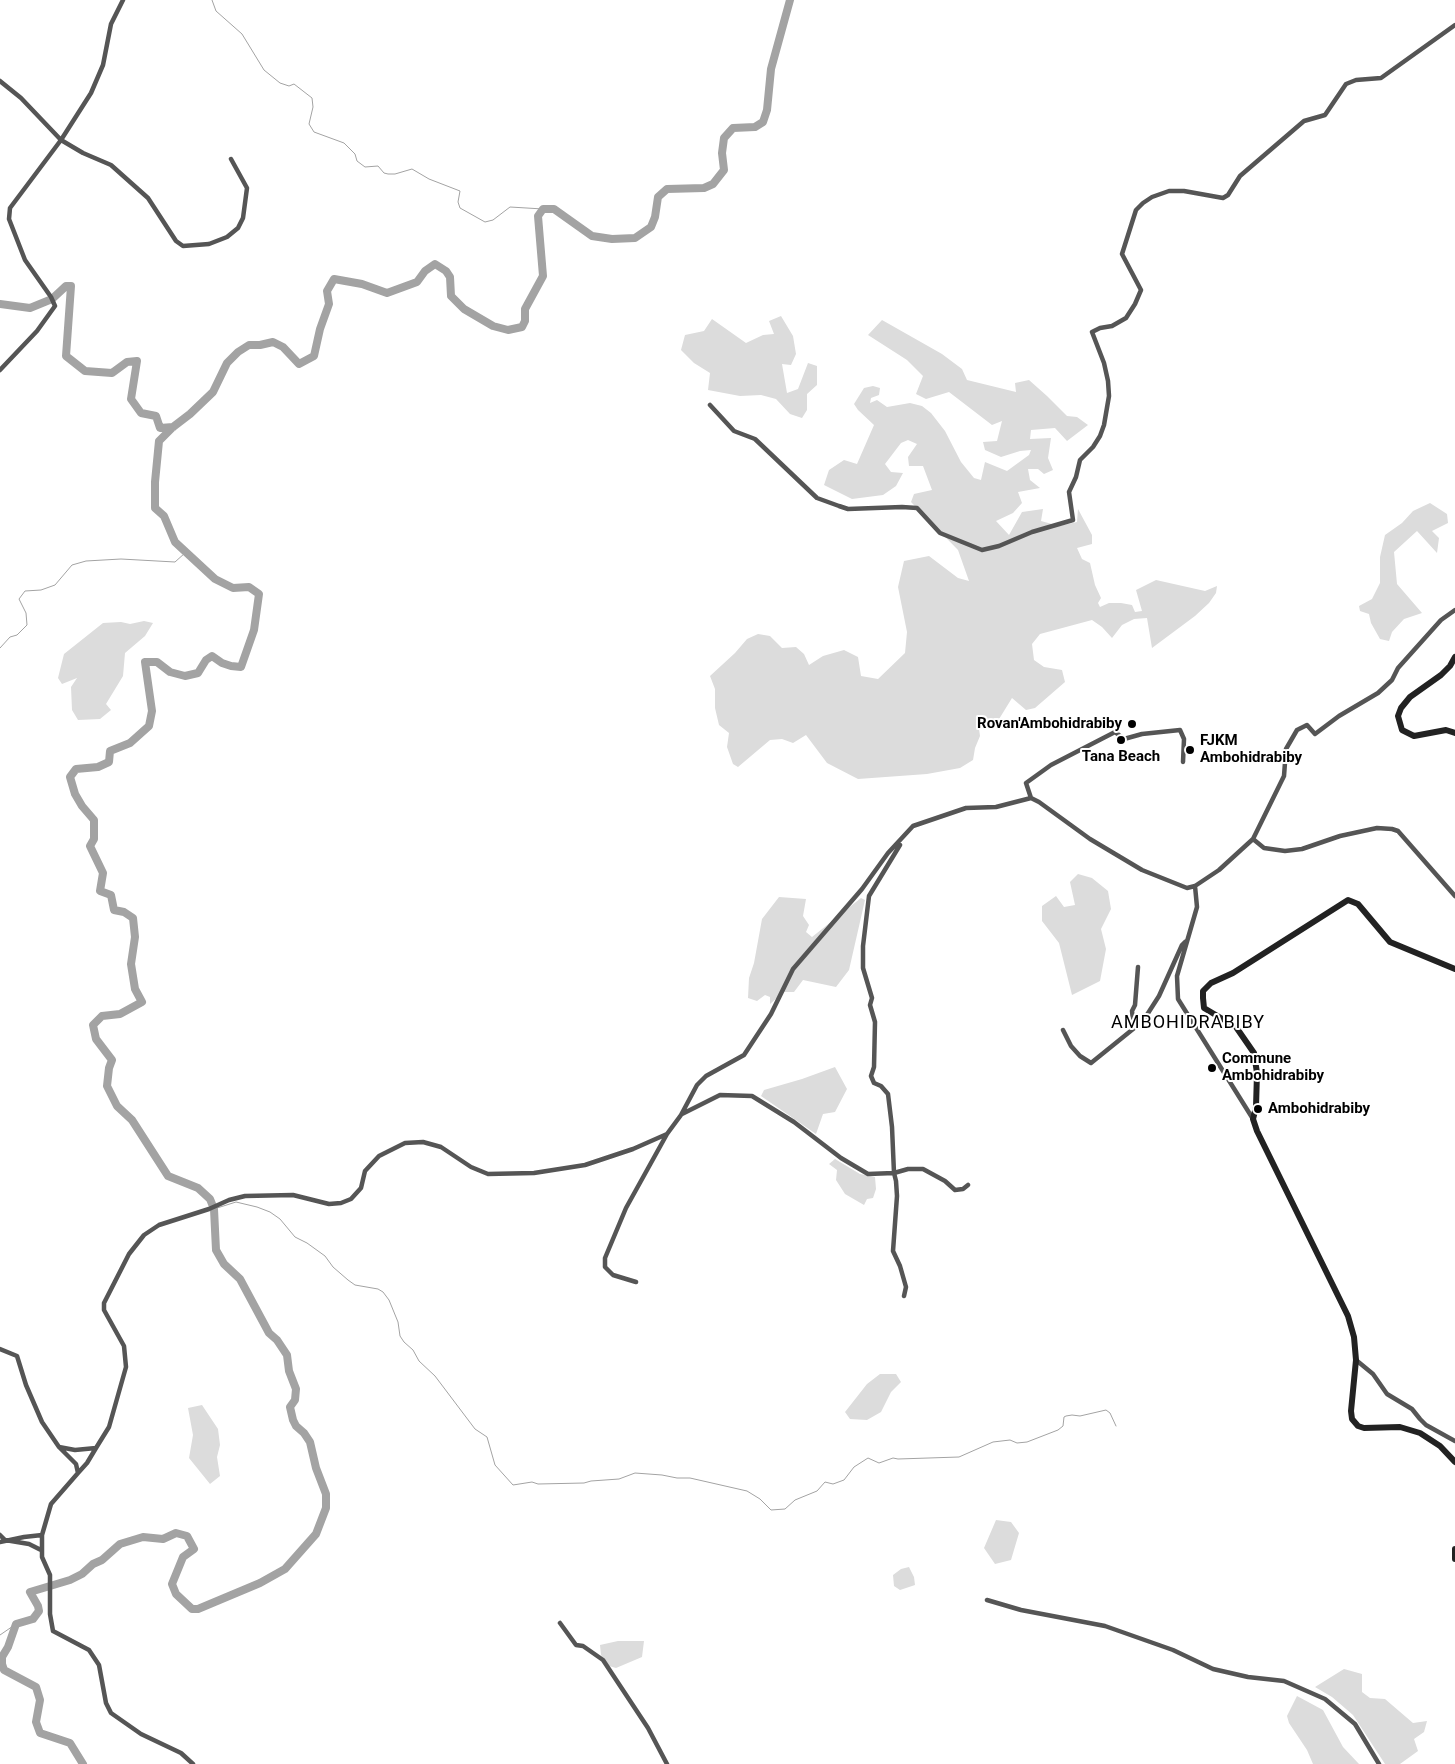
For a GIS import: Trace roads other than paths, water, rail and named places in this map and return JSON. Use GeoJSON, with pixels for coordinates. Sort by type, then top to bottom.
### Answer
{"type":"FeatureCollection","features":[{"type":"Feature","properties":{"kind":"main road"},"geometry":{"type":"LineString","coordinates":[[1455,657],[1450,666],[1441,675],[1410,697],[1401,708],[1398,716],[1402,730],[1414,736],[1446,730],[1455,733]]}},
{"type":"Feature","properties":{"kind":"main road"},"geometry":{"type":"LineString","coordinates":[[1455,968],[1390,942],[1358,904],[1348,900],[1241,968],[1211,983],[1204,991],[1204,1008],[1236,1027],[1254,1053],[1257,1073],[1256,1107],[1253,1119],[1257,1131],[1348,1316],[1354,1337],[1356,1360],[1352,1411],[1354,1423],[1364,1428],[1400,1428],[1415,1431],[1432,1440],[1455,1462]]}},
{"type":"Feature","properties":{"kind":"main road"},"geometry":{"type":"LineString","coordinates":[[1455,1549],[1455,1559]]}},
{"type":"Feature","properties":{"kind":"street"},"geometry":{"type":"LineString","coordinates":[[0,370],[37,331],[56,306],[25,260],[9,219],[10,208],[61,140],[92,93],[103,66],[111,24],[123,0]]}},
{"type":"Feature","properties":{"kind":"street"},"geometry":{"type":"LineString","coordinates":[[710,405],[734,431],[755,439],[817,498],[848,509],[917,508],[940,533],[982,550],[999,546],[1032,532],[1073,520],[1068,492],[1076,478],[1080,460],[1093,447],[1100,436],[1104,425],[1108,396],[1108,381],[1104,363],[1092,332],[1100,328],[1112,326],[1126,318],[1136,304],[1141,290],[1122,254],[1136,210],[1147,200],[1169,191],[1184,191],[1223,198],[1228,195],[1240,176],[1304,121],[1325,115],[1346,84],[1356,80],[1381,78],[1455,26]]}},
{"type":"Feature","properties":{"kind":"street"},"geometry":{"type":"LineString","coordinates":[[0,81],[21,98],[61,140],[83,153],[111,165],[148,198],[176,241],[183,246],[209,244],[227,238],[238,228],[243,218],[247,188],[231,159]]}},
{"type":"Feature","properties":{"kind":"street"},"geometry":{"type":"LineString","coordinates":[[904,1296],[906,1287],[893,1251],[897,1196],[888,1094],[881,1086],[874,1083],[871,1076],[874,1066],[876,1029],[870,1005],[872,998],[863,968],[869,896],[913,826],[966,808],[996,807],[1031,798],[1090,839],[1142,870],[1187,888],[1195,886],[1219,870],[1253,839],[1284,776],[1286,749],[1297,730],[1308,725],[1315,734],[1339,716],[1378,693],[1392,680],[1398,668],[1441,620],[1455,610]]}},
{"type":"Feature","properties":{"kind":"street"},"geometry":{"type":"LineString","coordinates":[[1031,798],[1026,783],[1051,765],[1115,732],[1124,739],[1142,734],[1180,730],[1184,739],[1183,762]]}},
{"type":"Feature","properties":{"kind":"street"},"geometry":{"type":"LineString","coordinates":[[1253,839],[1264,848],[1285,851],[1377,828],[1392,829],[1398,831],[1455,896]]}},
{"type":"Feature","properties":{"kind":"street"},"geometry":{"type":"LineString","coordinates":[[636,1282],[613,1275],[605,1267],[605,1258],[626,1208],[668,1134],[681,1115],[697,1084],[706,1076],[744,1055],[771,1014],[793,969],[862,889],[888,854],[906,835]]}},
{"type":"Feature","properties":{"kind":"street"},"geometry":{"type":"LineString","coordinates":[[1195,886],[1197,907],[1177,976],[1178,998],[1253,1119]]}},
{"type":"Feature","properties":{"kind":"street"},"geometry":{"type":"LineString","coordinates":[[1063,1030],[1071,1046],[1080,1056],[1091,1063],[1143,1021],[1159,996],[1182,945],[1186,942]]}},
{"type":"Feature","properties":{"kind":"street"},"geometry":{"type":"LineString","coordinates":[[1138,967],[1135,1005],[1132,1012],[1133,1020],[1143,1021]]}},
{"type":"Feature","properties":{"kind":"street"},"geometry":{"type":"LineString","coordinates":[[681,1115],[720,1095],[752,1096],[794,1122],[841,1158],[868,1174],[894,1173],[908,1169],[923,1168],[945,1180],[955,1190],[963,1189],[968,1185]]}},
{"type":"Feature","properties":{"kind":"street"},"geometry":{"type":"LineString","coordinates":[[194,1764],[181,1753],[141,1734],[111,1712],[106,1703],[99,1665],[89,1650],[53,1631],[50,1614],[50,1575],[42,1558],[42,1535],[51,1504],[87,1463],[108,1427],[126,1368],[124,1346],[104,1310],[104,1303],[129,1254],[144,1235],[160,1225],[245,1196],[293,1195],[330,1204],[341,1203],[350,1199],[361,1188],[365,1172],[374,1160],[392,1148],[404,1143],[423,1142],[441,1147],[479,1171],[488,1174],[506,1174],[534,1173],[585,1165],[633,1149],[668,1134]]}},
{"type":"Feature","properties":{"kind":"street"},"geometry":{"type":"LineString","coordinates":[[0,1349],[17,1356],[42,1422],[59,1447],[76,1464],[78,1473]]}},
{"type":"Feature","properties":{"kind":"street"},"geometry":{"type":"LineString","coordinates":[[1356,1360],[1372,1374],[1387,1394],[1412,1409],[1426,1424],[1455,1442]]}},
{"type":"Feature","properties":{"kind":"street"},"geometry":{"type":"LineString","coordinates":[[59,1447],[75,1450],[96,1448]]}},
{"type":"Feature","properties":{"kind":"street"},"geometry":{"type":"LineString","coordinates":[[0,1535],[5,1540],[30,1544],[41,1550]]}},
{"type":"Feature","properties":{"kind":"street"},"geometry":{"type":"LineString","coordinates":[[0,1542],[42,1535]]}},
{"type":"Feature","properties":{"kind":"street"},"geometry":{"type":"LineString","coordinates":[[988,1600],[1021,1610],[1105,1626],[1173,1650],[1213,1669],[1248,1677],[1284,1681],[1325,1699],[1355,1724],[1379,1764]]}},
{"type":"Feature","properties":{"kind":"street"},"geometry":{"type":"LineString","coordinates":[[560,1623],[576,1645],[584,1646],[603,1660],[648,1728],[668,1764]]}},
{"type":"Feature","properties":{"kind":"waterway"},"geometry":{"type":"LineString","coordinates":[[212,0],[216,11],[242,34],[264,70],[280,83],[289,86],[294,84],[312,98],[313,107],[309,124],[314,132],[344,143],[355,154],[357,161],[365,167],[378,166],[384,173],[388,174],[412,169],[429,179],[460,191],[458,202],[460,208],[485,222],[493,220],[510,207],[543,209]]}},
{"type":"Feature","properties":{"kind":"waterway"},"geometry":{"type":"LineString","coordinates":[[83,1764],[70,1743],[40,1733],[36,1722],[40,1700],[36,1687],[4,1670],[2,1664],[2,1657],[8,1647],[16,1624],[33,1619],[39,1611],[30,1592],[70,1580],[82,1574],[120,1544],[143,1537],[163,1539],[176,1533],[187,1536],[194,1549],[183,1557],[172,1584],[176,1594],[192,1609],[198,1609],[260,1583],[285,1569],[316,1534],[326,1508],[326,1494],[316,1468],[310,1442],[293,1420],[290,1407],[295,1400],[296,1389],[289,1371],[287,1355],[277,1340],[269,1333],[240,1279],[224,1264],[216,1250],[214,1209],[210,1199],[198,1188],[168,1176],[132,1120],[117,1106],[107,1086],[112,1060],[96,1039],[93,1025],[102,1016],[120,1014],[142,1002],[135,989],[131,964],[135,937],[133,918],[124,912],[114,910],[111,895],[100,891],[103,873],[90,846],[94,839],[94,820],[75,794],[70,777],[76,769],[98,767],[109,762],[110,751],[130,743],[149,726],[152,711],[145,662],[157,662],[170,672],[185,676],[198,673],[206,660],[212,656],[222,663],[241,667],[254,630],[259,594],[249,587],[233,588],[215,579],[175,542],[164,516],[155,508],[155,482],[159,441],[213,392],[227,363],[238,352],[249,345],[273,342],[283,347],[299,364],[314,356],[320,329],[329,304],[327,291],[334,279],[362,284],[387,293],[417,282],[425,271],[435,264],[446,271],[450,277],[451,296],[464,309],[493,326],[508,330],[522,327],[525,321],[525,309],[543,276],[538,216],[543,209],[554,209],[592,236],[612,239],[635,238],[651,227],[655,217],[658,197],[667,189],[704,188],[713,184],[724,170],[722,153],[724,138],[733,128],[755,127],[763,122],[767,110],[771,69],[790,0]]}},
{"type":"Feature","properties":{"kind":"waterway"},"geometry":{"type":"LineString","coordinates":[[0,304],[30,308],[52,299],[66,286],[71,286],[66,356],[85,371],[112,373],[127,362],[137,361],[131,399],[141,413],[156,416],[160,428],[173,427]]}},
{"type":"Feature","properties":{"kind":"waterway"},"geometry":{"type":"LineString","coordinates":[[0,648],[10,637],[17,635],[27,625],[26,613],[19,599],[25,591],[41,590],[55,585],[72,565],[86,561],[121,559],[175,562],[185,553]]}},
{"type":"Feature","properties":{"kind":"waterway"},"geometry":{"type":"LineString","coordinates":[[214,1209],[236,1202],[270,1212],[280,1219],[295,1237],[325,1256],[333,1267],[355,1285],[378,1289],[383,1292],[389,1300],[398,1322],[400,1336],[404,1342],[413,1350],[419,1361],[435,1376],[475,1429],[487,1437],[495,1465],[513,1485],[532,1482],[538,1484],[584,1483],[619,1479],[635,1473],[662,1475],[690,1478],[747,1491],[760,1499],[771,1510],[785,1509],[795,1500],[817,1491],[825,1482],[833,1484],[844,1480],[854,1467],[868,1458],[879,1463],[893,1458],[959,1457],[993,1442],[1010,1440],[1017,1443],[1027,1442],[1058,1430],[1063,1426],[1064,1417],[1066,1416],[1080,1416],[1106,1410],[1110,1413],[1116,1426]]}},
{"type":"Feature","properties":{"kind":"waterway"},"geometry":{"type":"LineString","coordinates":[[0,1635],[16,1624]]}},
{"type":"Feature","properties":{"kind":"place","name":"Rovan'Ambohidrabiby"},"geometry":{"type":"Point","coordinates":[1132,724]}},
{"type":"Feature","properties":{"kind":"place","name":"Tana Beach"},"geometry":{"type":"Point","coordinates":[1121,740]}},
{"type":"Feature","properties":{"kind":"place","name":"FJKM Ambohidrabiby"},"geometry":{"type":"Point","coordinates":[1190,750]}},
{"type":"Feature","properties":{"kind":"place","name":"Commune Ambohidrabiby"},"geometry":{"type":"Point","coordinates":[1212,1068]}},
{"type":"Feature","properties":{"kind":"place","name":"Ambohidrabiby"},"geometry":{"type":"Point","coordinates":[1258,1109]}},
{"type":"Feature","properties":{"kind":"district","name":"AMBOHIDRABIBY"},"geometry":{"type":"Point","coordinates":[1188,1023]}}]}
